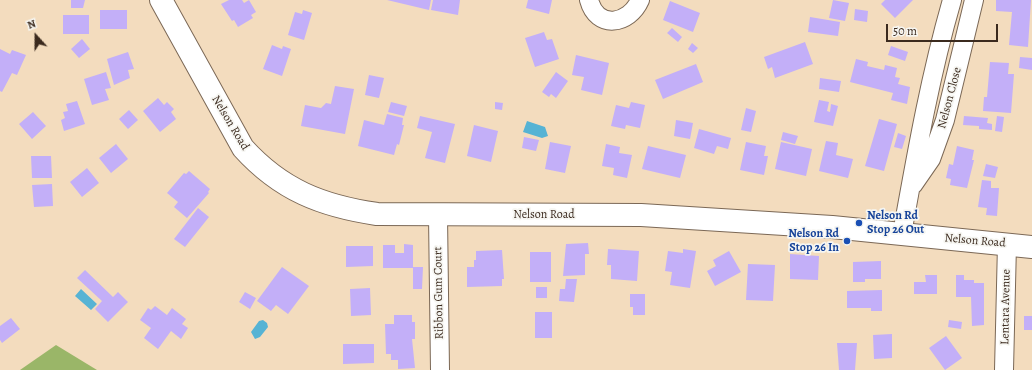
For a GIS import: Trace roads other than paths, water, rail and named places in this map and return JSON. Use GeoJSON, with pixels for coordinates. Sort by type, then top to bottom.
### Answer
{"type":"FeatureCollection","features":[{"type":"Feature","properties":{"kind":"main road","name":"Nelson Road"},"geometry":{"type":"LineString","coordinates":[[161,0],[233,133],[255,161],[298,192],[321,202],[348,210],[377,214],[641,215],[832,227],[1032,247]]}},
{"type":"Feature","properties":{"kind":"street"},"geometry":{"type":"LineString","coordinates":[[589,0],[592,10],[601,19],[614,22],[628,15],[640,0]]}},
{"type":"Feature","properties":{"kind":"street","name":"Nelson Close"},"geometry":{"type":"LineString","coordinates":[[902,234],[941,41],[952,0]]}},
{"type":"Feature","properties":{"kind":"street","name":"Nelson Close"},"geometry":{"type":"LineString","coordinates":[[910,189],[931,159],[945,120],[974,0]]}},
{"type":"Feature","properties":{"kind":"street","name":"Ribbon Gum Court"},"geometry":{"type":"LineString","coordinates":[[438,215],[440,370]]}},
{"type":"Feature","properties":{"kind":"street","name":"Lentara Avenue"},"geometry":{"type":"LineString","coordinates":[[1004,370],[1007,244]]}},
{"type":"Feature","properties":{"kind":"water"},"geometry":{"type":"Polygon","coordinates":[[[527,121],[545,127],[548,136],[542,138],[523,132],[527,121]]]}},
{"type":"Feature","properties":{"kind":"water"},"geometry":{"type":"Polygon","coordinates":[[[81,289],[97,304],[91,310],[75,296],[81,289]]]}},
{"type":"Feature","properties":{"kind":"water"},"geometry":{"type":"Polygon","coordinates":[[[263,320],[267,323],[268,327],[260,337],[255,339],[251,332],[259,321],[263,320]]]}},
{"type":"Feature","properties":{"kind":"place","name":"Nelson Rd Stop 26 Out"},"geometry":{"type":"Point","coordinates":[859,223]}},
{"type":"Feature","properties":{"kind":"place","name":"Nelson Rd Stop 26 In"},"geometry":{"type":"Point","coordinates":[847,241]}}]}
